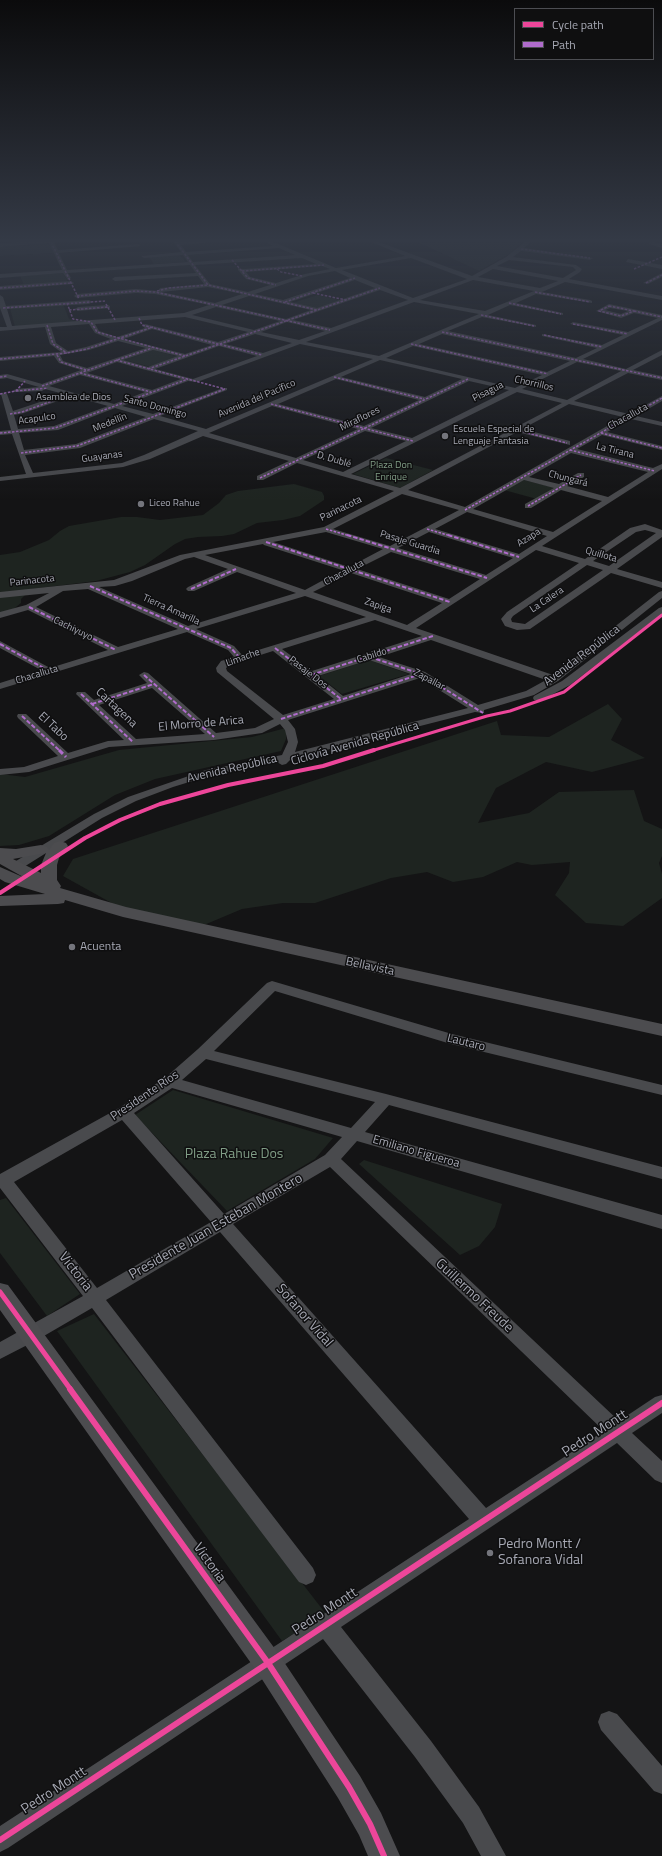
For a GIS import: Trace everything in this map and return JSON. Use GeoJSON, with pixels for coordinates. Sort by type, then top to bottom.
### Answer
{"type":"FeatureCollection","features":[{"type":"Feature","properties":{"kind":"main road"},"geometry":{"type":"LineString","coordinates":[[53,886],[50,880],[49,865],[51,858],[60,846]]}},
{"type":"Feature","properties":{"kind":"main road"},"geometry":{"type":"LineString","coordinates":[[0,853],[16,854],[41,850]]}},
{"type":"Feature","properties":{"kind":"main road","name":"Bellavista"},"geometry":{"type":"LineString","coordinates":[[6,872],[53,886],[78,900]]}},
{"type":"Feature","properties":{"kind":"main road","name":"Bellavista"},"geometry":{"type":"LineString","coordinates":[[6,872],[78,900],[123,912],[662,1030]]}},
{"type":"Feature","properties":{"kind":"main road"},"geometry":{"type":"LineString","coordinates":[[0,901],[39,899],[78,900]]}},
{"type":"Feature","properties":{"kind":"main road","name":"Victoria"},"geometry":{"type":"LineString","coordinates":[[0,1292],[268,1663],[349,1787],[370,1824],[384,1856]]}},
{"type":"Feature","properties":{"kind":"street"},"geometry":{"type":"LineString","coordinates":[[0,329],[17,328]]}},
{"type":"Feature","properties":{"kind":"street"},"geometry":{"type":"LineString","coordinates":[[48,328],[53,344],[67,353]]}},
{"type":"Feature","properties":{"kind":"street"},"geometry":{"type":"LineString","coordinates":[[94,328],[97,332],[118,339],[185,356]]}},
{"type":"Feature","properties":{"kind":"street"},"geometry":{"type":"LineString","coordinates":[[2,366],[88,349],[152,328],[262,356]]}},
{"type":"Feature","properties":{"kind":"street","name":"Chorrillos"},"geometry":{"type":"LineString","coordinates":[[235,328],[297,342],[379,358],[662,424]]}},
{"type":"Feature","properties":{"kind":"street"},"geometry":{"type":"LineString","coordinates":[[148,369],[267,328]]}},
{"type":"Feature","properties":{"kind":"street"},"geometry":{"type":"LineString","coordinates":[[319,328],[330,330]]}},
{"type":"Feature","properties":{"kind":"street","name":"Acapulco"},"geometry":{"type":"LineString","coordinates":[[0,433],[55,428],[151,392],[262,356],[337,328]]}},
{"type":"Feature","properties":{"kind":"street","name":"Avenida del Pacífico"},"geometry":{"type":"LineString","coordinates":[[203,432],[452,328]]}},
{"type":"Feature","properties":{"kind":"street"},"geometry":{"type":"LineString","coordinates":[[593,328],[628,334]]}},
{"type":"Feature","properties":{"kind":"street","name":"Pisagua"},"geometry":{"type":"LineString","coordinates":[[345,474],[641,328]]}},
{"type":"Feature","properties":{"kind":"street"},"geometry":{"type":"LineString","coordinates":[[442,332],[662,378]]}},
{"type":"Feature","properties":{"kind":"street"},"geometry":{"type":"LineString","coordinates":[[544,335],[602,347]]}},
{"type":"Feature","properties":{"kind":"street"},"geometry":{"type":"LineString","coordinates":[[411,344],[548,374]]}},
{"type":"Feature","properties":{"kind":"street"},"geometry":{"type":"LineString","coordinates":[[42,386],[152,348]]}},
{"type":"Feature","properties":{"kind":"street","name":"Parinacota"},"geometry":{"type":"LineString","coordinates":[[0,595],[122,582],[194,554],[266,542],[326,529],[401,491],[662,352]]}},
{"type":"Feature","properties":{"kind":"street"},"geometry":{"type":"LineString","coordinates":[[57,355],[61,362],[83,372],[151,392]]}},
{"type":"Feature","properties":{"kind":"street"},"geometry":{"type":"LineString","coordinates":[[116,360],[191,380]]}},
{"type":"Feature","properties":{"kind":"street","name":"Santo Domingo"},"geometry":{"type":"LineString","coordinates":[[2,366],[25,381],[203,432]]}},
{"type":"Feature","properties":{"kind":"street"},"geometry":{"type":"LineString","coordinates":[[334,377],[424,399]]}},
{"type":"Feature","properties":{"kind":"street","name":"Miraflores"},"geometry":{"type":"LineString","coordinates":[[260,478],[468,379]]}},
{"type":"Feature","properties":{"kind":"street","name":"Medellín"},"geometry":{"type":"LineString","coordinates":[[21,453],[77,446],[225,389],[191,380]]}},
{"type":"Feature","properties":{"kind":"street"},"geometry":{"type":"LineString","coordinates":[[16,391],[25,381]]}},
{"type":"Feature","properties":{"kind":"street"},"geometry":{"type":"LineString","coordinates":[[30,475],[21,453],[10,414],[2,394],[16,391],[50,388]]}},
{"type":"Feature","properties":{"kind":"street"},"geometry":{"type":"LineString","coordinates":[[10,414],[22,412],[71,394]]}},
{"type":"Feature","properties":{"kind":"street","name":"Chacalluta"},"geometry":{"type":"LineString","coordinates":[[0,686],[305,594],[464,510],[522,478],[569,446],[601,433],[662,398]]}},
{"type":"Feature","properties":{"kind":"street"},"geometry":{"type":"LineString","coordinates":[[271,404],[413,441]]}},
{"type":"Feature","properties":{"kind":"street","name":"La Tirana"},"geometry":{"type":"LineString","coordinates":[[516,430],[569,446],[658,468]]}},
{"type":"Feature","properties":{"kind":"street","name":"D. Dublé"},"geometry":{"type":"LineString","coordinates":[[203,432],[296,461],[554,535]]}},
{"type":"Feature","properties":{"kind":"street","name":"Guayanas"},"geometry":{"type":"LineString","coordinates":[[0,479],[123,464],[147,457],[203,432]]}},
{"type":"Feature","properties":{"kind":"street"},"geometry":{"type":"LineString","coordinates":[[601,433],[662,448]]}},
{"type":"Feature","properties":{"kind":"street","name":"Azapa"},"geometry":{"type":"LineString","coordinates":[[409,628],[658,468]]}},
{"type":"Feature","properties":{"kind":"street"},"geometry":{"type":"LineString","coordinates":[[528,506],[581,475]]}},
{"type":"Feature","properties":{"kind":"street","name":"Chungará"},"geometry":{"type":"LineString","coordinates":[[522,478],[609,500]]}},
{"type":"Feature","properties":{"kind":"street","name":"La Calera"},"geometry":{"type":"LineString","coordinates":[[639,528],[654,529],[661,532],[656,539],[611,570],[527,627],[508,624],[506,619],[510,614],[639,528]]}},
{"type":"Feature","properties":{"kind":"street","name":"Pasaje Guardia"},"geometry":{"type":"LineString","coordinates":[[326,529],[487,578]]}},
{"type":"Feature","properties":{"kind":"street"},"geometry":{"type":"LineString","coordinates":[[427,530],[519,557]]}},
{"type":"Feature","properties":{"kind":"street"},"geometry":{"type":"LineString","coordinates":[[266,542],[450,602]]}},
{"type":"Feature","properties":{"kind":"street","name":"Quillota"},"geometry":{"type":"LineString","coordinates":[[535,547],[662,584]]}},
{"type":"Feature","properties":{"kind":"street","name":"Zapiga"},"geometry":{"type":"LineString","coordinates":[[194,554],[305,594],[433,636],[554,679]]}},
{"type":"Feature","properties":{"kind":"street"},"geometry":{"type":"LineString","coordinates":[[191,589],[236,569]]}},
{"type":"Feature","properties":{"kind":"street","name":"Tierra Amarilla"},"geometry":{"type":"LineString","coordinates":[[90,586],[187,630],[231,648],[240,658]]}},
{"type":"Feature","properties":{"kind":"street"},"geometry":{"type":"LineString","coordinates":[[0,615],[29,607],[64,588]]}},
{"type":"Feature","properties":{"kind":"street","name":"Avenida República"},"geometry":{"type":"LineString","coordinates":[[6,872],[60,846],[116,815],[155,799],[211,781],[277,768],[479,711],[520,697],[538,689],[554,679],[662,594]]}},
{"type":"Feature","properties":{"kind":"street","name":"Cachiyuyo"},"geometry":{"type":"LineString","coordinates":[[29,607],[116,650]]}},
{"type":"Feature","properties":{"kind":"street","name":"Avenida República"},"geometry":{"type":"LineString","coordinates":[[6,872],[98,816],[149,792],[210,772],[287,757],[479,711],[526,702],[558,688],[662,610]]}},
{"type":"Feature","properties":{"kind":"street","name":"Limache"},"geometry":{"type":"LineString","coordinates":[[277,768],[287,757],[293,742],[290,729],[281,719],[222,672],[221,668],[225,663],[240,658],[376,617]]}},
{"type":"Feature","properties":{"kind":"street","name":"Cabildo"},"geometry":{"type":"LineString","coordinates":[[311,675],[433,636]]}},
{"type":"Feature","properties":{"kind":"street"},"geometry":{"type":"LineString","coordinates":[[0,644],[49,671]]}},
{"type":"Feature","properties":{"kind":"street","name":"Pasaje Dos"},"geometry":{"type":"LineString","coordinates":[[275,648],[341,699]]}},
{"type":"Feature","properties":{"kind":"street","name":"Zapallar"},"geometry":{"type":"LineString","coordinates":[[370,657],[421,674],[479,711]]}},
{"type":"Feature","properties":{"kind":"street","name":"El Morro de Arica"},"geometry":{"type":"LineString","coordinates":[[0,772],[19,771],[108,744],[214,737],[258,731],[281,719],[421,674]]}},
{"type":"Feature","properties":{"kind":"street"},"geometry":{"type":"LineString","coordinates":[[144,675],[214,737]]}},
{"type":"Feature","properties":{"kind":"street"},"geometry":{"type":"LineString","coordinates":[[92,704],[154,684]]}},
{"type":"Feature","properties":{"kind":"street","name":"Cartagena"},"geometry":{"type":"LineString","coordinates":[[82,694],[133,742]]}},
{"type":"Feature","properties":{"kind":"street","name":"El Tabo"},"geometry":{"type":"LineString","coordinates":[[22,716],[66,757]]}},
{"type":"Feature","properties":{"kind":"street","name":"Presidente Ríos"},"geometry":{"type":"LineString","coordinates":[[2,1181],[124,1112],[170,1082],[203,1053],[272,986]]}},
{"type":"Feature","properties":{"kind":"street","name":"Lautaro"},"geometry":{"type":"LineString","coordinates":[[272,986],[451,1039],[662,1090]]}},
{"type":"Feature","properties":{"kind":"street"},"geometry":{"type":"LineString","coordinates":[[203,1053],[386,1099],[662,1173]]}},
{"type":"Feature","properties":{"kind":"street","name":"Emiliano Figueroa"},"geometry":{"type":"LineString","coordinates":[[170,1082],[662,1222]]}},
{"type":"Feature","properties":{"kind":"street","name":"Presidente Juan Esteban Montero"},"geometry":{"type":"LineString","coordinates":[[0,1351],[95,1298],[331,1159],[386,1099]]}},
{"type":"Feature","properties":{"kind":"street","name":"Sofanor Vidal"},"geometry":{"type":"LineString","coordinates":[[124,1112],[484,1521]]}},
{"type":"Feature","properties":{"kind":"street","name":"Guillermo Freude"},"geometry":{"type":"LineString","coordinates":[[331,1159],[662,1474]]}},
{"type":"Feature","properties":{"kind":"street","name":"Victoria"},"geometry":{"type":"LineString","coordinates":[[2,1181],[95,1298],[306,1575]]}},
{"type":"Feature","properties":{"kind":"street","name":"Pedro Montt"},"geometry":{"type":"LineString","coordinates":[[0,1840],[662,1403]]}},
{"type":"Feature","properties":{"kind":"street"},"geometry":{"type":"LineString","coordinates":[[326,1625],[423,1749],[471,1815],[494,1856]]}},
{"type":"Feature","properties":{"kind":"street"},"geometry":{"type":"LineString","coordinates":[[609,1722],[662,1783]]}},
{"type":"Feature","properties":{"kind":"green space"},"geometry":{"type":"Polygon","coordinates":[[[153,350],[180,357],[151,367],[124,360],[153,350]]]}},
{"type":"Feature","properties":{"kind":"green space","name":"Plaza Don Enrique"},"geometry":{"type":"Polygon","coordinates":[[[386,458],[433,470],[400,488],[353,474],[386,458]]]}},
{"type":"Feature","properties":{"kind":"green space"},"geometry":{"type":"Polygon","coordinates":[[[524,480],[556,488],[537,499],[504,490],[524,480]]]}},
{"type":"Feature","properties":{"kind":"green space"},"geometry":{"type":"Polygon","coordinates":[[[294,484],[322,492],[324,500],[300,516],[283,520],[257,523],[234,534],[185,539],[175,544],[145,565],[130,572],[96,581],[31,589],[21,599],[21,603],[11,611],[0,613],[0,555],[20,552],[49,540],[69,526],[121,517],[137,517],[160,520],[203,515],[219,503],[226,495],[238,491],[294,484]]]}},
{"type":"Feature","properties":{"kind":"green space"},"geometry":{"type":"Polygon","coordinates":[[[369,660],[409,674],[342,694],[319,676],[369,660]]]}},
{"type":"Feature","properties":{"kind":"green space"},"geometry":{"type":"Polygon","coordinates":[[[608,704],[622,719],[611,740],[645,758],[592,772],[546,762],[496,788],[478,823],[529,813],[559,792],[634,790],[644,821],[662,829],[662,856],[659,863],[662,874],[662,898],[623,926],[586,923],[555,895],[569,873],[570,862],[532,865],[517,862],[483,877],[453,882],[427,872],[391,878],[315,903],[283,903],[242,909],[204,925],[117,906],[63,876],[73,859],[497,721],[501,735],[549,737],[608,704]]]}},
{"type":"Feature","properties":{"kind":"green space"},"geometry":{"type":"Polygon","coordinates":[[[286,728],[286,739],[281,751],[155,779],[115,795],[49,836],[19,845],[0,846],[0,774],[25,777],[119,750],[252,737],[286,728]]]}},
{"type":"Feature","properties":{"kind":"green space","name":"Plaza Rahue Dos"},"geometry":{"type":"Polygon","coordinates":[[[173,1090],[333,1138],[315,1159],[227,1211],[135,1115],[173,1090]]]}},
{"type":"Feature","properties":{"kind":"green space"},"geometry":{"type":"Polygon","coordinates":[[[364,1160],[502,1204],[495,1227],[479,1246],[460,1255],[359,1164],[364,1160]]]}},
{"type":"Feature","properties":{"kind":"green space"},"geometry":{"type":"Polygon","coordinates":[[[6,1198],[80,1294],[47,1316],[0,1253],[0,1200],[6,1198]]]}},
{"type":"Feature","properties":{"kind":"green space"},"geometry":{"type":"Polygon","coordinates":[[[94,1314],[326,1614],[282,1641],[57,1331],[94,1314]]]}},
{"type":"Feature","properties":{"kind":"marked path"},"geometry":{"type":"LineString","coordinates":[[48,328],[53,344],[67,353]]}},
{"type":"Feature","properties":{"kind":"marked path"},"geometry":{"type":"LineString","coordinates":[[94,328],[97,332],[185,356]]}},
{"type":"Feature","properties":{"kind":"marked path"},"geometry":{"type":"LineString","coordinates":[[0,359],[67,353],[87,349],[151,328]]}},
{"type":"Feature","properties":{"kind":"marked path"},"geometry":{"type":"LineString","coordinates":[[152,328],[262,355]]}},
{"type":"Feature","properties":{"kind":"marked path"},"geometry":{"type":"LineString","coordinates":[[148,369],[267,328]]}},
{"type":"Feature","properties":{"kind":"marked path"},"geometry":{"type":"LineString","coordinates":[[319,328],[330,330]]}},
{"type":"Feature","properties":{"kind":"marked path"},"geometry":{"type":"LineString","coordinates":[[593,328],[628,334]]}},
{"type":"Feature","properties":{"kind":"marked path"},"geometry":{"type":"LineString","coordinates":[[442,332],[662,378]]}},
{"type":"Feature","properties":{"kind":"marked path"},"geometry":{"type":"LineString","coordinates":[[544,335],[602,347]]}},
{"type":"Feature","properties":{"kind":"marked path"},"geometry":{"type":"LineString","coordinates":[[411,344],[548,374]]}},
{"type":"Feature","properties":{"kind":"marked path"},"geometry":{"type":"LineString","coordinates":[[42,386],[152,348]]}},
{"type":"Feature","properties":{"kind":"marked path"},"geometry":{"type":"LineString","coordinates":[[57,355],[61,362],[86,370]]}},
{"type":"Feature","properties":{"kind":"marked path"},"geometry":{"type":"LineString","coordinates":[[116,360],[225,389]]}},
{"type":"Feature","properties":{"kind":"marked path"},"geometry":{"type":"LineString","coordinates":[[80,373],[151,392]]}},
{"type":"Feature","properties":{"kind":"marked path"},"geometry":{"type":"LineString","coordinates":[[0,377],[7,376]]}},
{"type":"Feature","properties":{"kind":"marked path"},"geometry":{"type":"LineString","coordinates":[[334,377],[424,399]]}},
{"type":"Feature","properties":{"kind":"marked path"},"geometry":{"type":"LineString","coordinates":[[0,433],[55,428],[188,379]]}},
{"type":"Feature","properties":{"kind":"marked path"},"geometry":{"type":"LineString","coordinates":[[260,478],[468,379]]}},
{"type":"Feature","properties":{"kind":"marked path"},"geometry":{"type":"LineString","coordinates":[[0,394],[16,391],[25,381]]}},
{"type":"Feature","properties":{"kind":"marked path"},"geometry":{"type":"LineString","coordinates":[[16,391],[48,388]]}},
{"type":"Feature","properties":{"kind":"marked path"},"geometry":{"type":"LineString","coordinates":[[21,453],[77,446],[225,389]]}},
{"type":"Feature","properties":{"kind":"marked path"},"geometry":{"type":"LineString","coordinates":[[10,414],[22,412],[71,394]]}},
{"type":"Feature","properties":{"kind":"marked path"},"geometry":{"type":"LineString","coordinates":[[465,510],[662,398]]}},
{"type":"Feature","properties":{"kind":"marked path"},"geometry":{"type":"LineString","coordinates":[[271,404],[413,441]]}},
{"type":"Feature","properties":{"kind":"marked path"},"geometry":{"type":"LineString","coordinates":[[516,430],[567,443]]}},
{"type":"Feature","properties":{"kind":"marked path"},"geometry":{"type":"LineString","coordinates":[[601,433],[662,448]]}},
{"type":"Feature","properties":{"kind":"marked path"},"geometry":{"type":"LineString","coordinates":[[570,450],[655,471]]}},
{"type":"Feature","properties":{"kind":"marked path"},"geometry":{"type":"LineString","coordinates":[[528,506],[581,475]]}},
{"type":"Feature","properties":{"kind":"marked path"},"geometry":{"type":"LineString","coordinates":[[326,529],[487,578]]}},
{"type":"Feature","properties":{"kind":"marked path"},"geometry":{"type":"LineString","coordinates":[[427,529],[519,557]]}},
{"type":"Feature","properties":{"kind":"marked path"},"geometry":{"type":"LineString","coordinates":[[266,542],[450,602]]}},
{"type":"Feature","properties":{"kind":"marked path"},"geometry":{"type":"LineString","coordinates":[[191,589],[236,569]]}},
{"type":"Feature","properties":{"kind":"marked path"},"geometry":{"type":"LineString","coordinates":[[90,586],[231,648],[240,658]]}},
{"type":"Feature","properties":{"kind":"marked path"},"geometry":{"type":"LineString","coordinates":[[29,607],[116,650]]}},
{"type":"Feature","properties":{"kind":"marked path"},"geometry":{"type":"LineString","coordinates":[[311,675],[433,636]]}},
{"type":"Feature","properties":{"kind":"marked path"},"geometry":{"type":"LineString","coordinates":[[0,644],[49,671]]}},
{"type":"Feature","properties":{"kind":"marked path"},"geometry":{"type":"LineString","coordinates":[[275,648],[341,699]]}},
{"type":"Feature","properties":{"kind":"marked path"},"geometry":{"type":"LineString","coordinates":[[370,657],[421,674],[483,713]]}},
{"type":"Feature","properties":{"kind":"marked path"},"geometry":{"type":"LineString","coordinates":[[281,719],[421,674]]}},
{"type":"Feature","properties":{"kind":"marked path"},"geometry":{"type":"LineString","coordinates":[[144,675],[214,737]]}},
{"type":"Feature","properties":{"kind":"marked path"},"geometry":{"type":"LineString","coordinates":[[92,704],[154,684]]}},
{"type":"Feature","properties":{"kind":"marked path"},"geometry":{"type":"LineString","coordinates":[[81,694],[133,742]]}},
{"type":"Feature","properties":{"kind":"marked path"},"geometry":{"type":"LineString","coordinates":[[22,716],[66,757]]}},
{"type":"Feature","properties":{"kind":"cycle path","name":"Ciclovía Avenida República"},"geometry":{"type":"LineString","coordinates":[[0,893],[85,838],[120,820],[160,804],[228,785],[323,766],[487,716],[510,711],[564,692],[662,615]]}},
{"type":"Feature","properties":{"kind":"cycle path"},"geometry":{"type":"LineString","coordinates":[[0,1292],[268,1663],[349,1787],[370,1824],[384,1856]]}},
{"type":"Feature","properties":{"kind":"cycle path"},"geometry":{"type":"LineString","coordinates":[[0,1840],[662,1403]]}},
{"type":"Feature","properties":{"kind":"place","name":"Asamblea de Dios"},"geometry":{"type":"Point","coordinates":[28,398]}},
{"type":"Feature","properties":{"kind":"place","name":"Escuela Especial de Lenguaje Fantasia"},"geometry":{"type":"Point","coordinates":[445,436]}},
{"type":"Feature","properties":{"kind":"place","name":"Liceo Rahue"},"geometry":{"type":"Point","coordinates":[141,504]}},
{"type":"Feature","properties":{"kind":"place","name":"Acuenta"},"geometry":{"type":"Point","coordinates":[72,947]}},
{"type":"Feature","properties":{"kind":"place","name":"Pedro Montt / Sofanora Vidal"},"geometry":{"type":"Point","coordinates":[490,1553]}}]}
